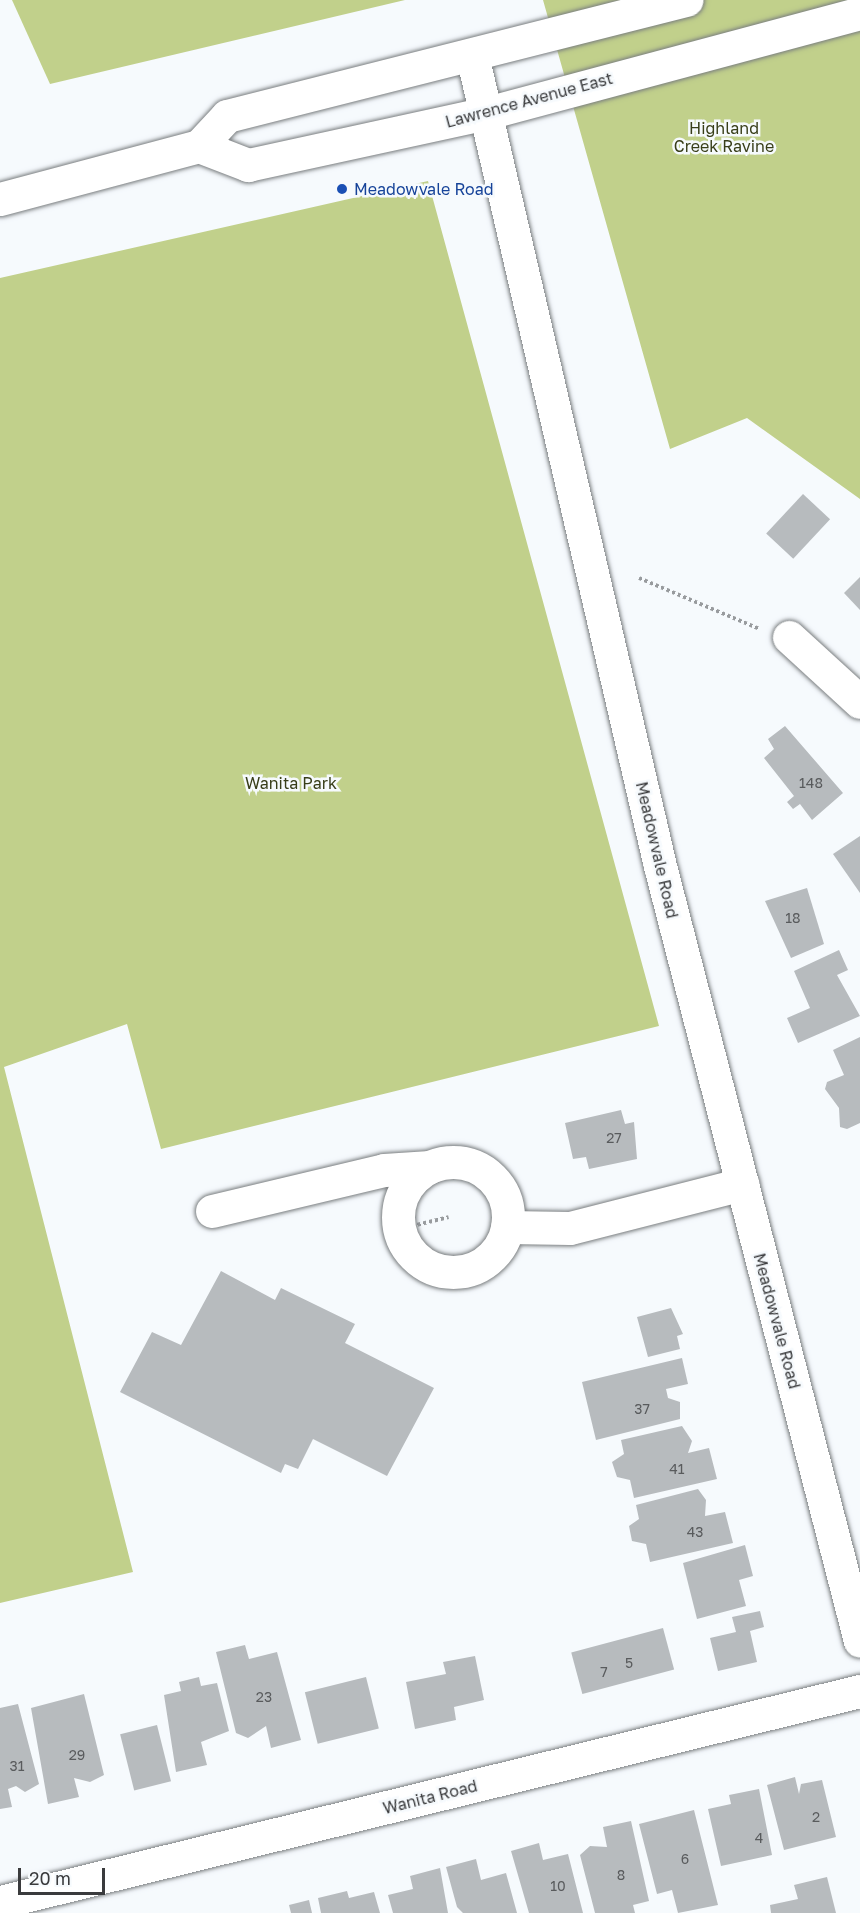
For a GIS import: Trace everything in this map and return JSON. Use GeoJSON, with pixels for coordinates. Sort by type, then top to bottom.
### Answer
{"type":"FeatureCollection","features":[{"type":"Feature","properties":{"kind":"street"},"geometry":{"type":"LineString","coordinates":[[0,199],[199,146],[227,116],[687,0]]}},
{"type":"Feature","properties":{"kind":"street","name":"Lawrence Avenue East"},"geometry":{"type":"LineString","coordinates":[[199,146],[248,165],[487,112],[860,13]]}},
{"type":"Feature","properties":{"kind":"street","name":"Meadowvale Road"},"geometry":{"type":"LineString","coordinates":[[472,55],[660,866],[860,1641]]}},
{"type":"Feature","properties":{"kind":"street"},"geometry":{"type":"LineString","coordinates":[[789,637],[860,702]]}},
{"type":"Feature","properties":{"kind":"street"},"geometry":{"type":"LineString","coordinates":[[212,1211],[384,1170],[465,1163],[482,1170],[505,1198],[507,1227],[496,1251],[482,1264],[446,1271],[415,1257],[400,1229],[405,1191],[430,1167]]}},
{"type":"Feature","properties":{"kind":"street"},"geometry":{"type":"LineString","coordinates":[[507,1227],[570,1228],[742,1184]]}},
{"type":"Feature","properties":{"kind":"street","name":"Wanita Road"},"geometry":{"type":"LineString","coordinates":[[0,1902],[860,1691]]}},
{"type":"Feature","properties":{"kind":"path"},"geometry":{"type":"LineString","coordinates":[[639,578],[746,625],[789,637]]}},
{"type":"Feature","properties":{"kind":"path"},"geometry":{"type":"LineString","coordinates":[[400,1229],[449,1217]]}},
{"type":"Feature","properties":{"kind":"green space"},"geometry":{"type":"Polygon","coordinates":[[[12,0],[405,0],[50,84],[12,0]]]}},
{"type":"Feature","properties":{"kind":"green space","name":"Highland Creek Ravine"},"geometry":{"type":"Polygon","coordinates":[[[543,0],[860,0],[860,499],[747,418],[670,449],[543,0]]]}},
{"type":"Feature","properties":{"kind":"green space","name":"Wanita Park"},"geometry":{"type":"Polygon","coordinates":[[[428,181],[659,1026],[161,1149],[127,1024],[4,1067],[133,1572],[0,1603],[0,278],[428,181]]]}},
{"type":"Feature","properties":{"kind":"building"},"geometry":{"type":"Polygon","coordinates":[[[803,494],[830,519],[793,559],[766,533],[803,494]]]}},
{"type":"Feature","properties":{"kind":"building"},"geometry":{"type":"Polygon","coordinates":[[[860,577],[860,610],[844,593],[860,577]]]}},
{"type":"Feature","properties":{"kind":"building"},"geometry":{"type":"Polygon","coordinates":[[[785,726],[843,793],[812,820],[800,804],[793,809],[787,802],[794,796],[764,758],[774,749],[768,739],[785,726]]]}},
{"type":"Feature","properties":{"kind":"building"},"geometry":{"type":"Polygon","coordinates":[[[860,836],[860,893],[833,854],[860,836]]]}},
{"type":"Feature","properties":{"kind":"building"},"geometry":{"type":"Polygon","coordinates":[[[807,888],[824,944],[791,958],[765,901],[807,888]]]}},
{"type":"Feature","properties":{"kind":"building"},"geometry":{"type":"Polygon","coordinates":[[[839,950],[848,970],[837,975],[860,1016],[798,1043],[787,1018],[810,1008],[794,971],[839,950]]]}},
{"type":"Feature","properties":{"kind":"building"},"geometry":{"type":"Polygon","coordinates":[[[860,1037],[860,1123],[847,1129],[840,1127],[839,1108],[825,1089],[827,1082],[844,1075],[833,1050],[860,1037]]]}},
{"type":"Feature","properties":{"kind":"building"},"geometry":{"type":"Polygon","coordinates":[[[621,1110],[625,1124],[634,1122],[637,1159],[589,1169],[586,1157],[573,1159],[565,1123],[621,1110]]]}},
{"type":"Feature","properties":{"kind":"building"},"geometry":{"type":"Polygon","coordinates":[[[221,1271],[275,1300],[281,1288],[355,1324],[345,1343],[434,1388],[387,1476],[313,1439],[298,1469],[285,1464],[281,1473],[120,1392],[152,1332],[181,1345],[221,1271]]]}},
{"type":"Feature","properties":{"kind":"building"},"geometry":{"type":"Polygon","coordinates":[[[671,1308],[683,1334],[677,1336],[680,1349],[648,1357],[637,1317],[671,1308]]]}},
{"type":"Feature","properties":{"kind":"building"},"geometry":{"type":"Polygon","coordinates":[[[682,1358],[688,1384],[666,1389],[668,1398],[680,1402],[680,1419],[596,1440],[582,1382],[682,1358]]]}},
{"type":"Feature","properties":{"kind":"building"},"geometry":{"type":"Polygon","coordinates":[[[682,1426],[692,1441],[688,1453],[709,1448],[717,1479],[634,1498],[630,1480],[617,1477],[612,1462],[624,1454],[621,1440],[682,1426]]]}},
{"type":"Feature","properties":{"kind":"building"},"geometry":{"type":"Polygon","coordinates":[[[698,1489],[706,1500],[705,1516],[725,1512],[733,1543],[650,1562],[646,1544],[632,1541],[629,1526],[639,1519],[636,1505],[698,1489]]]}},
{"type":"Feature","properties":{"kind":"building"},"geometry":{"type":"Polygon","coordinates":[[[745,1545],[753,1576],[739,1580],[746,1606],[697,1619],[683,1563],[745,1545]]]}},
{"type":"Feature","properties":{"kind":"building"},"geometry":{"type":"Polygon","coordinates":[[[760,1611],[764,1627],[750,1631],[757,1662],[718,1671],[710,1638],[736,1632],[732,1617],[760,1611]]]}},
{"type":"Feature","properties":{"kind":"building"},"geometry":{"type":"Polygon","coordinates":[[[663,1628],[674,1670],[582,1694],[571,1653],[663,1628]]]}},
{"type":"Feature","properties":{"kind":"building"},"geometry":{"type":"Polygon","coordinates":[[[245,1645],[249,1659],[277,1652],[301,1740],[271,1748],[266,1726],[248,1738],[236,1733],[216,1652],[245,1645]]]}},
{"type":"Feature","properties":{"kind":"building"},"geometry":{"type":"Polygon","coordinates":[[[475,1656],[484,1700],[454,1707],[456,1720],[415,1729],[406,1682],[446,1674],[443,1662],[475,1656]]]}},
{"type":"Feature","properties":{"kind":"building"},"geometry":{"type":"Polygon","coordinates":[[[199,1677],[201,1686],[217,1683],[229,1731],[201,1742],[207,1765],[176,1772],[164,1695],[181,1691],[179,1682],[199,1677]]]}},
{"type":"Feature","properties":{"kind":"building"},"geometry":{"type":"Polygon","coordinates":[[[366,1677],[379,1728],[318,1744],[305,1692],[366,1677]]]}},
{"type":"Feature","properties":{"kind":"building"},"geometry":{"type":"Polygon","coordinates":[[[84,1694],[104,1775],[90,1782],[74,1778],[79,1797],[48,1804],[31,1708],[84,1694]]]}},
{"type":"Feature","properties":{"kind":"building"},"geometry":{"type":"Polygon","coordinates":[[[18,1704],[39,1784],[25,1792],[16,1786],[8,1789],[12,1807],[0,1809],[0,1708],[18,1704]]]}},
{"type":"Feature","properties":{"kind":"building"},"geometry":{"type":"Polygon","coordinates":[[[157,1725],[171,1781],[134,1790],[120,1734],[157,1725]]]}},
{"type":"Feature","properties":{"kind":"building"},"geometry":{"type":"Polygon","coordinates":[[[795,1777],[799,1794],[801,1784],[822,1780],[836,1837],[784,1850],[767,1785],[795,1777]]]}},
{"type":"Feature","properties":{"kind":"building"},"geometry":{"type":"Polygon","coordinates":[[[759,1789],[772,1855],[721,1866],[708,1809],[731,1804],[729,1795],[759,1789]]]}},
{"type":"Feature","properties":{"kind":"building"},"geometry":{"type":"Polygon","coordinates":[[[694,1810],[718,1905],[678,1913],[672,1890],[657,1894],[639,1824],[694,1810]]]}},
{"type":"Feature","properties":{"kind":"building"},"geometry":{"type":"Polygon","coordinates":[[[631,1821],[649,1901],[633,1905],[635,1913],[595,1913],[580,1855],[590,1846],[607,1847],[603,1827],[631,1821]]]}},
{"type":"Feature","properties":{"kind":"building"},"geometry":{"type":"Polygon","coordinates":[[[539,1843],[543,1860],[568,1854],[583,1913],[529,1913],[511,1851],[539,1843]]]}},
{"type":"Feature","properties":{"kind":"building"},"geometry":{"type":"Polygon","coordinates":[[[476,1859],[481,1880],[506,1873],[517,1913],[463,1913],[457,1907],[446,1867],[476,1859]]]}},
{"type":"Feature","properties":{"kind":"building"},"geometry":{"type":"Polygon","coordinates":[[[440,1868],[448,1913],[393,1913],[388,1895],[413,1889],[410,1876],[440,1868]]]}},
{"type":"Feature","properties":{"kind":"building"},"geometry":{"type":"Polygon","coordinates":[[[827,1877],[836,1913],[771,1913],[770,1905],[798,1899],[794,1885],[827,1877]]]}},
{"type":"Feature","properties":{"kind":"building"},"geometry":{"type":"Polygon","coordinates":[[[347,1891],[349,1898],[374,1892],[380,1913],[321,1913],[318,1898],[347,1891]]]}},
{"type":"Feature","properties":{"kind":"building"},"geometry":{"type":"Polygon","coordinates":[[[309,1900],[312,1913],[291,1913],[289,1905],[309,1900]]]}},
{"type":"Feature","properties":{"kind":"place","name":"Meadowvale Road"},"geometry":{"type":"Point","coordinates":[342,189]}}]}
